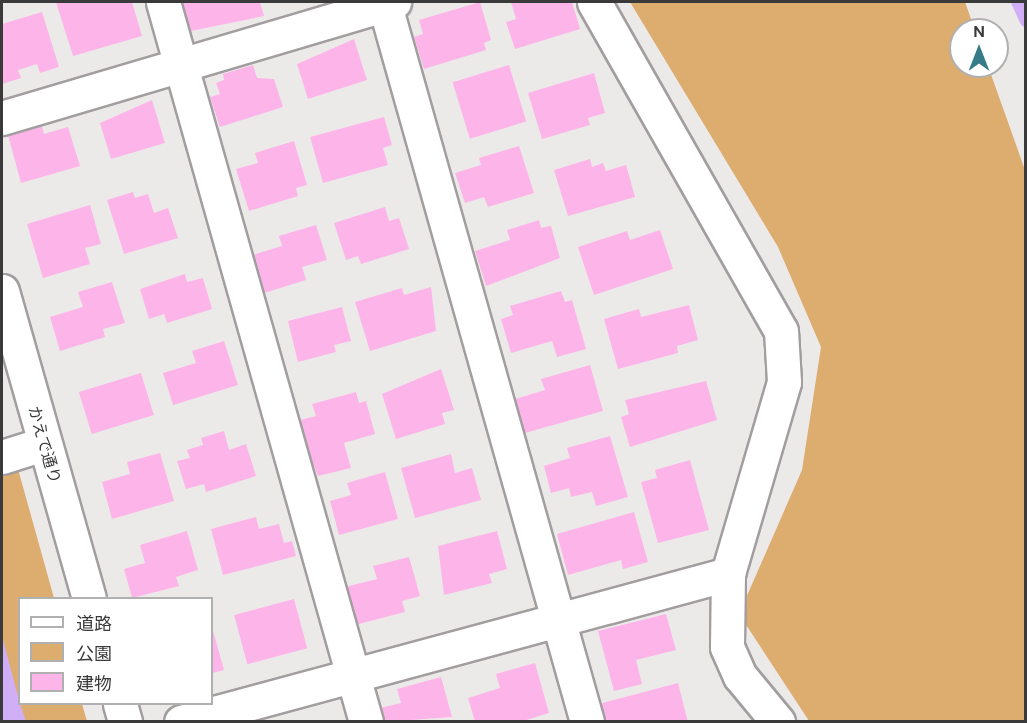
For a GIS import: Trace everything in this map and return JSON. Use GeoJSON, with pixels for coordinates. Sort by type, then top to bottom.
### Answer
{"type":"FeatureCollection","features":[{"type":"Feature","properties":{"kind":"street"},"geometry":{"type":"LineString","coordinates":[[163,2],[366,722]]}},
{"type":"Feature","properties":{"kind":"street"},"geometry":{"type":"LineString","coordinates":[[2,118],[388,2],[587,722]]}},
{"type":"Feature","properties":{"kind":"street"},"geometry":{"type":"LineString","coordinates":[[594,2],[781,331],[784,382],[728,574],[727,647],[740,676],[778,722]]}},
{"type":"Feature","properties":{"kind":"street","name":"かえで通り"},"geometry":{"type":"LineString","coordinates":[[2,291],[43,444],[89,597]]}},
{"type":"Feature","properties":{"kind":"street"},"geometry":{"type":"LineString","coordinates":[[2,457],[43,444]]}},
{"type":"Feature","properties":{"kind":"street"},"geometry":{"type":"LineString","coordinates":[[181,722],[728,574]]}},
{"type":"Feature","properties":{"kind":"street"},"geometry":{"type":"LineString","coordinates":[[120,705],[125,722]]}},
{"type":"Feature","properties":{"kind":"green space"},"geometry":{"type":"Polygon","coordinates":[[[630,2],[965,2],[971,18],[949,18],[949,78],[992,78],[1025,170],[1025,721],[809,721],[739,614],[802,470],[821,347],[778,247],[630,2]]]}},
{"type":"Feature","properties":{"kind":"green space"},"geometry":{"type":"Polygon","coordinates":[[[18,469],[54,597],[18,597],[18,705],[82,705],[87,721],[2,722],[2,474],[18,469]]]}},
{"type":"Feature","properties":{"kind":"shaded area"},"geometry":{"type":"Polygon","coordinates":[[[2,636],[18,696],[18,705],[20,705],[26,721],[2,721],[2,636]]]}},
{"type":"Feature","properties":{"kind":"building"},"geometry":{"type":"Polygon","coordinates":[[[56,2],[132,2],[142,36],[73,56],[56,2]]]}},
{"type":"Feature","properties":{"kind":"building"},"geometry":{"type":"Polygon","coordinates":[[[182,2],[260,2],[264,16],[191,31],[182,2]]]}},
{"type":"Feature","properties":{"kind":"building"},"geometry":{"type":"Polygon","coordinates":[[[480,2],[491,40],[484,43],[486,50],[424,69],[414,37],[423,34],[419,20],[480,2]]]}},
{"type":"Feature","properties":{"kind":"building"},"geometry":{"type":"Polygon","coordinates":[[[511,2],[572,2],[580,29],[515,49],[506,22],[516,19],[511,2]]]}},
{"type":"Feature","properties":{"kind":"building"},"geometry":{"type":"Polygon","coordinates":[[[42,12],[59,67],[40,73],[37,64],[18,70],[21,78],[2,84],[2,24],[42,12]]]}},
{"type":"Feature","properties":{"kind":"building"},"geometry":{"type":"Polygon","coordinates":[[[354,39],[367,80],[308,99],[297,64],[354,39]]]}},
{"type":"Feature","properties":{"kind":"building"},"geometry":{"type":"Polygon","coordinates":[[[253,65],[257,78],[274,79],[283,107],[220,127],[210,97],[220,94],[216,83],[224,80],[223,74],[253,65]]]}},
{"type":"Feature","properties":{"kind":"building"},"geometry":{"type":"Polygon","coordinates":[[[509,65],[526,121],[470,139],[453,82],[509,65]]]}},
{"type":"Feature","properties":{"kind":"building"},"geometry":{"type":"Polygon","coordinates":[[[594,73],[605,113],[588,118],[590,125],[542,139],[528,93],[594,73]]]}},
{"type":"Feature","properties":{"kind":"building"},"geometry":{"type":"Polygon","coordinates":[[[152,100],[165,143],[111,159],[100,123],[152,100]]]}},
{"type":"Feature","properties":{"kind":"building"},"geometry":{"type":"Polygon","coordinates":[[[384,117],[392,145],[383,148],[388,165],[323,183],[310,137],[384,117]]]}},
{"type":"Feature","properties":{"kind":"building"},"geometry":{"type":"Polygon","coordinates":[[[42,126],[44,134],[68,127],[80,166],[21,183],[8,135],[42,126]]]}},
{"type":"Feature","properties":{"kind":"building"},"geometry":{"type":"Polygon","coordinates":[[[294,141],[307,185],[296,188],[298,196],[249,211],[236,169],[258,163],[255,153],[294,141]]]}},
{"type":"Feature","properties":{"kind":"building"},"geometry":{"type":"Polygon","coordinates":[[[519,146],[534,193],[488,207],[484,197],[465,203],[455,173],[481,165],[479,158],[519,146]]]}},
{"type":"Feature","properties":{"kind":"building"},"geometry":{"type":"Polygon","coordinates":[[[590,159],[592,167],[603,163],[606,171],[626,165],[635,197],[568,216],[554,170],[590,159]]]}},
{"type":"Feature","properties":{"kind":"building"},"geometry":{"type":"Polygon","coordinates":[[[133,192],[135,198],[148,194],[154,213],[168,208],[178,238],[124,254],[107,200],[133,192]]]}},
{"type":"Feature","properties":{"kind":"building"},"geometry":{"type":"Polygon","coordinates":[[[90,205],[101,244],[85,248],[90,264],[43,278],[27,224],[90,205]]]}},
{"type":"Feature","properties":{"kind":"building"},"geometry":{"type":"Polygon","coordinates":[[[385,207],[389,221],[399,218],[409,249],[361,264],[358,256],[346,260],[334,223],[385,207]]]}},
{"type":"Feature","properties":{"kind":"building"},"geometry":{"type":"Polygon","coordinates":[[[539,220],[541,228],[551,226],[560,258],[486,286],[475,251],[510,240],[507,230],[539,220]]]}},
{"type":"Feature","properties":{"kind":"building"},"geometry":{"type":"Polygon","coordinates":[[[316,225],[327,260],[302,267],[306,280],[261,294],[249,256],[282,246],[279,236],[316,225]]]}},
{"type":"Feature","properties":{"kind":"building"},"geometry":{"type":"Polygon","coordinates":[[[660,230],[673,269],[594,295],[578,247],[627,231],[630,240],[660,230]]]}},
{"type":"Feature","properties":{"kind":"building"},"geometry":{"type":"Polygon","coordinates":[[[185,274],[187,282],[203,278],[212,309],[167,323],[164,314],[149,319],[140,289],[185,274]]]}},
{"type":"Feature","properties":{"kind":"building"},"geometry":{"type":"Polygon","coordinates":[[[112,282],[125,323],[103,329],[105,337],[60,351],[50,317],[83,307],[78,292],[112,282]]]}},
{"type":"Feature","properties":{"kind":"building"},"geometry":{"type":"Polygon","coordinates":[[[431,287],[436,331],[370,351],[355,302],[402,288],[404,295],[431,287]]]}},
{"type":"Feature","properties":{"kind":"building"},"geometry":{"type":"Polygon","coordinates":[[[561,291],[565,302],[572,300],[586,349],[557,357],[552,341],[511,353],[501,319],[513,315],[510,306],[561,291]]]}},
{"type":"Feature","properties":{"kind":"building"},"geometry":{"type":"Polygon","coordinates":[[[689,305],[698,340],[677,346],[678,353],[618,369],[604,319],[639,309],[641,317],[689,305]]]}},
{"type":"Feature","properties":{"kind":"building"},"geometry":{"type":"Polygon","coordinates":[[[342,307],[351,341],[334,345],[336,352],[298,362],[288,321],[342,307]]]}},
{"type":"Feature","properties":{"kind":"building"},"geometry":{"type":"Polygon","coordinates":[[[224,341],[238,385],[173,405],[163,373],[196,363],[192,351],[224,341]]]}},
{"type":"Feature","properties":{"kind":"building"},"geometry":{"type":"Polygon","coordinates":[[[590,365],[603,411],[525,433],[515,399],[545,390],[541,379],[590,365]]]}},
{"type":"Feature","properties":{"kind":"building"},"geometry":{"type":"Polygon","coordinates":[[[441,369],[454,410],[442,413],[445,424],[396,439],[382,394],[441,369]]]}},
{"type":"Feature","properties":{"kind":"building"},"geometry":{"type":"Polygon","coordinates":[[[141,373],[154,415],[92,434],[79,392],[141,373]]]}},
{"type":"Feature","properties":{"kind":"building"},"geometry":{"type":"Polygon","coordinates":[[[706,381],[717,420],[630,447],[621,417],[629,414],[625,400],[706,381]]]}},
{"type":"Feature","properties":{"kind":"building"},"geometry":{"type":"Polygon","coordinates":[[[356,392],[359,403],[366,401],[375,434],[344,443],[351,468],[318,476],[296,421],[316,416],[312,404],[356,392]]]}},
{"type":"Feature","properties":{"kind":"building"},"geometry":{"type":"Polygon","coordinates":[[[224,431],[229,450],[246,444],[256,476],[206,492],[204,484],[186,489],[177,461],[190,458],[187,450],[203,445],[201,438],[224,431]]]}},
{"type":"Feature","properties":{"kind":"building"},"geometry":{"type":"Polygon","coordinates":[[[610,436],[628,497],[596,506],[592,492],[571,497],[569,488],[551,493],[544,466],[570,458],[567,448],[610,436]]]}},
{"type":"Feature","properties":{"kind":"building"},"geometry":{"type":"Polygon","coordinates":[[[160,453],[174,501],[112,519],[102,482],[130,474],[127,462],[160,453]]]}},
{"type":"Feature","properties":{"kind":"building"},"geometry":{"type":"Polygon","coordinates":[[[451,454],[455,473],[472,468],[481,500],[415,518],[401,468],[451,454]]]}},
{"type":"Feature","properties":{"kind":"building"},"geometry":{"type":"Polygon","coordinates":[[[690,460],[709,530],[658,543],[641,482],[657,478],[655,470],[690,460]]]}},
{"type":"Feature","properties":{"kind":"building"},"geometry":{"type":"Polygon","coordinates":[[[385,472],[398,519],[339,535],[330,501],[351,495],[347,483],[385,472]]]}},
{"type":"Feature","properties":{"kind":"building"},"geometry":{"type":"Polygon","coordinates":[[[634,512],[648,562],[623,569],[621,560],[568,575],[557,534],[634,512]]]}},
{"type":"Feature","properties":{"kind":"building"},"geometry":{"type":"Polygon","coordinates":[[[256,517],[259,529],[279,524],[284,543],[292,541],[296,556],[223,575],[211,529],[256,517]]]}},
{"type":"Feature","properties":{"kind":"building"},"geometry":{"type":"Polygon","coordinates":[[[187,531],[198,570],[176,577],[179,586],[132,597],[124,569],[145,563],[140,545],[187,531]]]}},
{"type":"Feature","properties":{"kind":"building"},"geometry":{"type":"Polygon","coordinates":[[[497,531],[507,569],[489,574],[492,583],[444,595],[438,546],[497,531]]]}},
{"type":"Feature","properties":{"kind":"building"},"geometry":{"type":"Polygon","coordinates":[[[409,557],[420,596],[402,601],[405,612],[355,625],[345,587],[377,579],[373,566],[409,557]]]}},
{"type":"Feature","properties":{"kind":"building"},"geometry":{"type":"Polygon","coordinates":[[[294,599],[307,648],[247,664],[234,615],[294,599]]]}},
{"type":"Feature","properties":{"kind":"building"},"geometry":{"type":"Polygon","coordinates":[[[666,614],[676,650],[636,660],[642,684],[614,691],[598,631],[666,614]]]}},
{"type":"Feature","properties":{"kind":"building"},"geometry":{"type":"Polygon","coordinates":[[[213,631],[224,670],[213,673],[213,631]]]}},
{"type":"Feature","properties":{"kind":"building"},"geometry":{"type":"Polygon","coordinates":[[[535,663],[549,713],[520,722],[475,722],[468,698],[500,688],[496,674],[535,663]]]}},
{"type":"Feature","properties":{"kind":"building"},"geometry":{"type":"Polygon","coordinates":[[[441,677],[452,717],[384,722],[380,708],[401,703],[397,689],[441,677]]]}},
{"type":"Feature","properties":{"kind":"building"},"geometry":{"type":"Polygon","coordinates":[[[678,683],[688,722],[599,722],[595,705],[678,683]]]}},
{"type":"Feature","properties":{"kind":"waterway"},"geometry":{"type":"LineString","coordinates":[[1017,2],[1026,21]]}}]}
